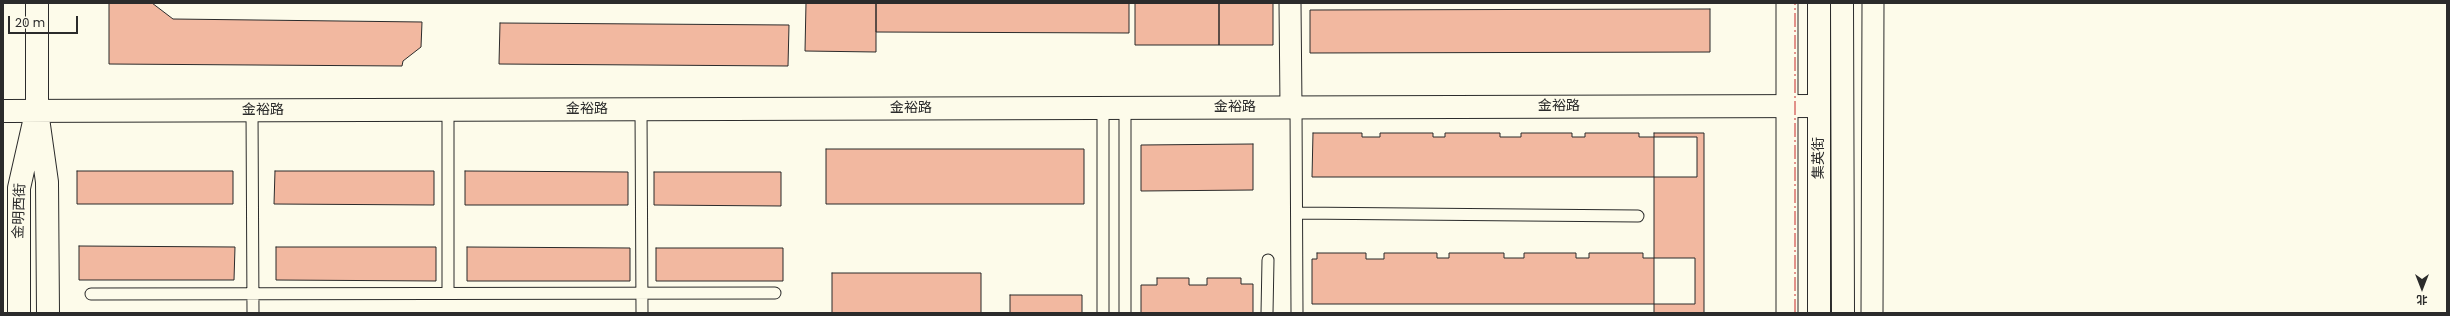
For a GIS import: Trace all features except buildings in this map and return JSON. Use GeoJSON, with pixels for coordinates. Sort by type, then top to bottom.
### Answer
{"type":"FeatureCollection","features":[{"type":"Feature","properties":{"kind":"street","name":"金明西街"},"geometry":{"type":"LineString","coordinates":[[37,3],[37,111],[47,182],[48,313]]}},
{"type":"Feature","properties":{"kind":"street"},"geometry":{"type":"LineString","coordinates":[[1290,3],[1294,107]]}},
{"type":"Feature","properties":{"kind":"street"},"geometry":{"type":"LineString","coordinates":[[1786,313],[1787,3]]}},
{"type":"Feature","properties":{"kind":"street","name":"集英街"},"geometry":{"type":"LineString","coordinates":[[1819,3],[1819,313]]}},
{"type":"Feature","properties":{"kind":"street","name":"集英街"},"geometry":{"type":"LineString","coordinates":[[1842,3],[1843,313]]}},
{"type":"Feature","properties":{"kind":"street"},"geometry":{"type":"LineString","coordinates":[[1872,313],[1873,3]]}},
{"type":"Feature","properties":{"kind":"street","name":"金裕路"},"geometry":{"type":"LineString","coordinates":[[3,111],[1819,106]]}},
{"type":"Feature","properties":{"kind":"street","name":"金明西街"},"geometry":{"type":"LineString","coordinates":[[20,313],[19,188],[37,111]]}},
{"type":"Feature","properties":{"kind":"lane"},"geometry":{"type":"LineString","coordinates":[[1294,107],[1297,213],[1297,313]]}},
{"type":"Feature","properties":{"kind":"lane"},"geometry":{"type":"LineString","coordinates":[[1103,108],[1103,313]]}},
{"type":"Feature","properties":{"kind":"lane"},"geometry":{"type":"LineString","coordinates":[[1125,108],[1125,313]]}},
{"type":"Feature","properties":{"kind":"lane"},"geometry":{"type":"LineString","coordinates":[[641,109],[642,313]]}},
{"type":"Feature","properties":{"kind":"lane"},"geometry":{"type":"LineString","coordinates":[[252,110],[253,313]]}},
{"type":"Feature","properties":{"kind":"lane"},"geometry":{"type":"LineString","coordinates":[[448,110],[448,293]]}},
{"type":"Feature","properties":{"kind":"lane"},"geometry":{"type":"LineString","coordinates":[[1297,213],[1638,216]]}},
{"type":"Feature","properties":{"kind":"lane"},"geometry":{"type":"LineString","coordinates":[[1267,313],[1268,260]]}},
{"type":"Feature","properties":{"kind":"lane"},"geometry":{"type":"LineString","coordinates":[[91,294],[775,293]]}},
{"type":"Feature","properties":{"kind":"power"},"geometry":{"type":"LineString","coordinates":[[1795,3],[1795,313]]}}]}
